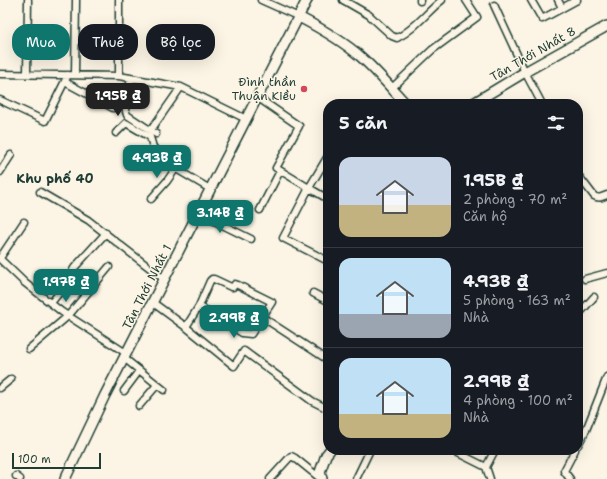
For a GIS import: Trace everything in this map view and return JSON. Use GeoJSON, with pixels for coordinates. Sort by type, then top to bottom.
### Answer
{"type":"FeatureCollection","features":[{"type":"Feature","properties":{"kind":"street"},"geometry":{"type":"LineString","coordinates":[[27,74],[28,0]]}},
{"type":"Feature","properties":{"kind":"street"},"geometry":{"type":"LineString","coordinates":[[0,100],[45,121],[65,82],[72,75],[76,0]]}},
{"type":"Feature","properties":{"kind":"street"},"geometry":{"type":"LineString","coordinates":[[119,0],[119,76]]}},
{"type":"Feature","properties":{"kind":"street"},"geometry":{"type":"LineString","coordinates":[[261,0],[299,17],[325,31],[360,57],[402,99]]}},
{"type":"Feature","properties":{"kind":"street","name":"Tân Thới Nhất 1"},"geometry":{"type":"LineString","coordinates":[[68,478],[104,396],[307,0]]}},
{"type":"Feature","properties":{"kind":"street"},"geometry":{"type":"LineString","coordinates":[[343,0],[369,15],[392,36],[397,38],[405,34],[442,0]]}},
{"type":"Feature","properties":{"kind":"street"},"geometry":{"type":"LineString","coordinates":[[392,88],[432,50],[477,17],[466,0]]}},
{"type":"Feature","properties":{"kind":"street"},"geometry":{"type":"LineString","coordinates":[[531,0],[542,19],[577,0]]}},
{"type":"Feature","properties":{"kind":"street"},"geometry":{"type":"LineString","coordinates":[[558,0],[562,8]]}},
{"type":"Feature","properties":{"kind":"street"},"geometry":{"type":"LineString","coordinates":[[494,5],[539,99]]}},
{"type":"Feature","properties":{"kind":"street","name":"Tân Thới Nhất 8"},"geometry":{"type":"LineString","coordinates":[[480,99],[607,26]]}},
{"type":"Feature","properties":{"kind":"street"},"geometry":{"type":"LineString","coordinates":[[0,74],[119,76],[181,87],[246,119]]}},
{"type":"Feature","properties":{"kind":"street"},"geometry":{"type":"LineString","coordinates":[[131,79],[125,108],[126,113],[154,132],[181,87]]}},
{"type":"Feature","properties":{"kind":"street"},"geometry":{"type":"LineString","coordinates":[[65,82],[113,108]]}},
{"type":"Feature","properties":{"kind":"street"},"geometry":{"type":"LineString","coordinates":[[257,97],[299,126],[276,168],[323,196]]}},
{"type":"Feature","properties":{"kind":"street"},"geometry":{"type":"LineString","coordinates":[[116,133],[126,123],[150,137],[153,147],[176,168],[210,189]]}},
{"type":"Feature","properties":{"kind":"street"},"geometry":{"type":"LineString","coordinates":[[0,172],[11,155]]}},
{"type":"Feature","properties":{"kind":"street"},"geometry":{"type":"LineString","coordinates":[[323,164],[283,238],[323,258]]}},
{"type":"Feature","properties":{"kind":"street"},"geometry":{"type":"LineString","coordinates":[[151,199],[176,168]]}},
{"type":"Feature","properties":{"kind":"street"},"geometry":{"type":"LineString","coordinates":[[260,210],[280,171]]}},
{"type":"Feature","properties":{"kind":"street"},"geometry":{"type":"LineString","coordinates":[[583,182],[597,198],[607,195]]}},
{"type":"Feature","properties":{"kind":"street"},"geometry":{"type":"LineString","coordinates":[[40,192],[88,220],[164,279]]}},
{"type":"Feature","properties":{"kind":"street"},"geometry":{"type":"LineString","coordinates":[[198,213],[251,239]]}},
{"type":"Feature","properties":{"kind":"street"},"geometry":{"type":"LineString","coordinates":[[24,222],[0,259],[51,303],[125,355],[139,371],[164,390]]}},
{"type":"Feature","properties":{"kind":"street"},"geometry":{"type":"LineString","coordinates":[[51,303],[75,273],[73,270],[75,267],[106,234]]}},
{"type":"Feature","properties":{"kind":"street"},"geometry":{"type":"LineString","coordinates":[[29,350],[68,316],[109,267]]}},
{"type":"Feature","properties":{"kind":"street"},"geometry":{"type":"LineString","coordinates":[[585,279],[607,273]]}},
{"type":"Feature","properties":{"kind":"street"},"geometry":{"type":"LineString","coordinates":[[186,327],[211,280],[214,279],[231,287],[238,284],[272,302],[251,334],[242,333],[198,306]]}},
{"type":"Feature","properties":{"kind":"street"},"geometry":{"type":"LineString","coordinates":[[313,293],[323,298]]}},
{"type":"Feature","properties":{"kind":"street"},"geometry":{"type":"LineString","coordinates":[[583,309],[594,297]]}},
{"type":"Feature","properties":{"kind":"street"},"geometry":{"type":"LineString","coordinates":[[152,302],[186,327],[234,366],[244,351],[312,401],[323,406]]}},
{"type":"Feature","properties":{"kind":"street"},"geometry":{"type":"LineString","coordinates":[[262,317],[323,357]]}},
{"type":"Feature","properties":{"kind":"street"},"geometry":{"type":"LineString","coordinates":[[124,391],[139,371]]}},
{"type":"Feature","properties":{"kind":"street"},"geometry":{"type":"LineString","coordinates":[[583,436],[607,377]]}},
{"type":"Feature","properties":{"kind":"street"},"geometry":{"type":"LineString","coordinates":[[0,388],[11,379]]}},
{"type":"Feature","properties":{"kind":"street"},"geometry":{"type":"LineString","coordinates":[[139,406],[157,385]]}},
{"type":"Feature","properties":{"kind":"street"},"geometry":{"type":"LineString","coordinates":[[322,479],[320,472],[327,455]]}},
{"type":"Feature","properties":{"kind":"street"},"geometry":{"type":"LineString","coordinates":[[356,479],[368,455]]}},
{"type":"Feature","properties":{"kind":"street"},"geometry":{"type":"LineString","coordinates":[[462,455],[486,467],[490,479]]}},
{"type":"Feature","properties":{"kind":"street"},"geometry":{"type":"LineString","coordinates":[[486,467],[492,455]]}},
{"type":"Feature","properties":{"kind":"street"},"geometry":{"type":"LineString","coordinates":[[570,479],[564,471],[572,455]]}},
{"type":"Feature","properties":{"kind":"street"},"geometry":{"type":"LineString","coordinates":[[270,479],[291,456],[322,479]]}},
{"type":"Feature","properties":{"kind":"place","name":"Đình thần Thuận Kiều"},"geometry":{"type":"Point","coordinates":[304,89]}},
{"type":"Feature","properties":{"kind":"district","name":"Khu phố 40"},"geometry":{"type":"Point","coordinates":[55,178]}}]}
